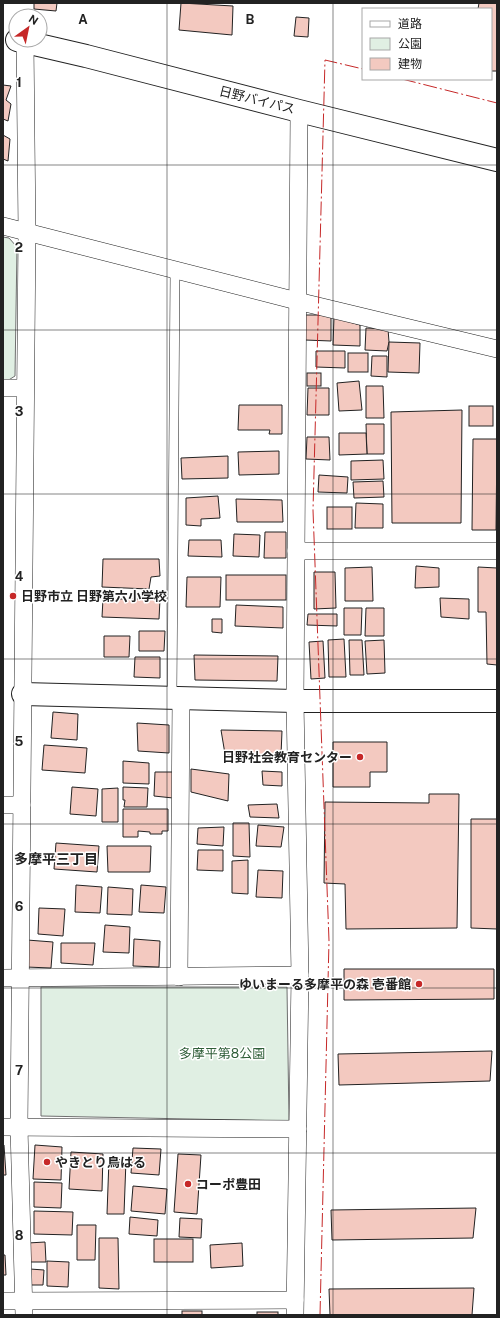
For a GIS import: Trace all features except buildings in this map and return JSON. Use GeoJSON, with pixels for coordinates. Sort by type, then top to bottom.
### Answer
{"type":"FeatureCollection","features":[{"type":"Feature","properties":{"kind":"main road","name":"日野バイパス"},"geometry":{"type":"LineString","coordinates":[[48,47],[497,160]]}},
{"type":"Feature","properties":{"kind":"main road"},"geometry":{"type":"LineString","coordinates":[[23,694],[295,701],[497,701]]}},
{"type":"Feature","properties":{"kind":"street"},"geometry":{"type":"LineString","coordinates":[[19,48],[27,232],[20,978],[11,1127],[24,1308]]}},
{"type":"Feature","properties":{"kind":"street"},"geometry":{"type":"LineString","coordinates":[[3,1301],[24,1308],[295,1307],[300,975],[295,701],[299,111]]}},
{"type":"Feature","properties":{"kind":"street"},"geometry":{"type":"LineString","coordinates":[[3,226],[497,350]]}},
{"type":"Feature","properties":{"kind":"street"},"geometry":{"type":"LineString","coordinates":[[3,388],[25,388]]}},
{"type":"Feature","properties":{"kind":"street"},"geometry":{"type":"LineString","coordinates":[[296,551],[497,551]]}},
{"type":"Feature","properties":{"kind":"street"},"geometry":{"type":"LineString","coordinates":[[177,697],[179,977]]}},
{"type":"Feature","properties":{"kind":"street"},"geometry":{"type":"LineString","coordinates":[[3,805],[22,805]]}},
{"type":"Feature","properties":{"kind":"street"},"geometry":{"type":"LineString","coordinates":[[3,978],[300,975]]}},
{"type":"Feature","properties":{"kind":"street"},"geometry":{"type":"LineString","coordinates":[[11,1127],[298,1129]]}},
{"type":"Feature","properties":{"kind":"lane"},"geometry":{"type":"LineString","coordinates":[[175,270],[177,697]]}},
{"type":"Feature","properties":{"kind":"green space"},"geometry":{"type":"Polygon","coordinates":[[[3,237],[9,238],[17,247],[15,376],[7,381],[3,381],[3,237]]]}},
{"type":"Feature","properties":{"kind":"green space","name":"多摩平第8公園"},"geometry":{"type":"Polygon","coordinates":[[[41,987],[287,987],[289,1121],[41,1116],[41,987]]]}},
{"type":"Feature","properties":{"kind":"power"},"geometry":{"type":"LineString","coordinates":[[320,1315],[329,941],[313,510],[325,60],[362,69]]}},
{"type":"Feature","properties":{"kind":"power"},"geometry":{"type":"LineString","coordinates":[[406,80],[497,103]]}},
{"type":"Feature","properties":{"kind":"place","name":"日野市立 日野第六小学校"},"geometry":{"type":"Point","coordinates":[13,596]}},
{"type":"Feature","properties":{"kind":"place","name":"日野社会教育センター"},"geometry":{"type":"Point","coordinates":[360,757]}},
{"type":"Feature","properties":{"kind":"place","name":"ゆいまーる多摩平の森 壱番館"},"geometry":{"type":"Point","coordinates":[419,984]}},
{"type":"Feature","properties":{"kind":"place","name":"やきとり鳥はる"},"geometry":{"type":"Point","coordinates":[47,1162]}},
{"type":"Feature","properties":{"kind":"place","name":"コーポ豊田"},"geometry":{"type":"Point","coordinates":[188,1184]}},
{"type":"Feature","properties":{"kind":"district","name":"多摩平三丁目"},"geometry":{"type":"Point","coordinates":[56,859]}}]}
